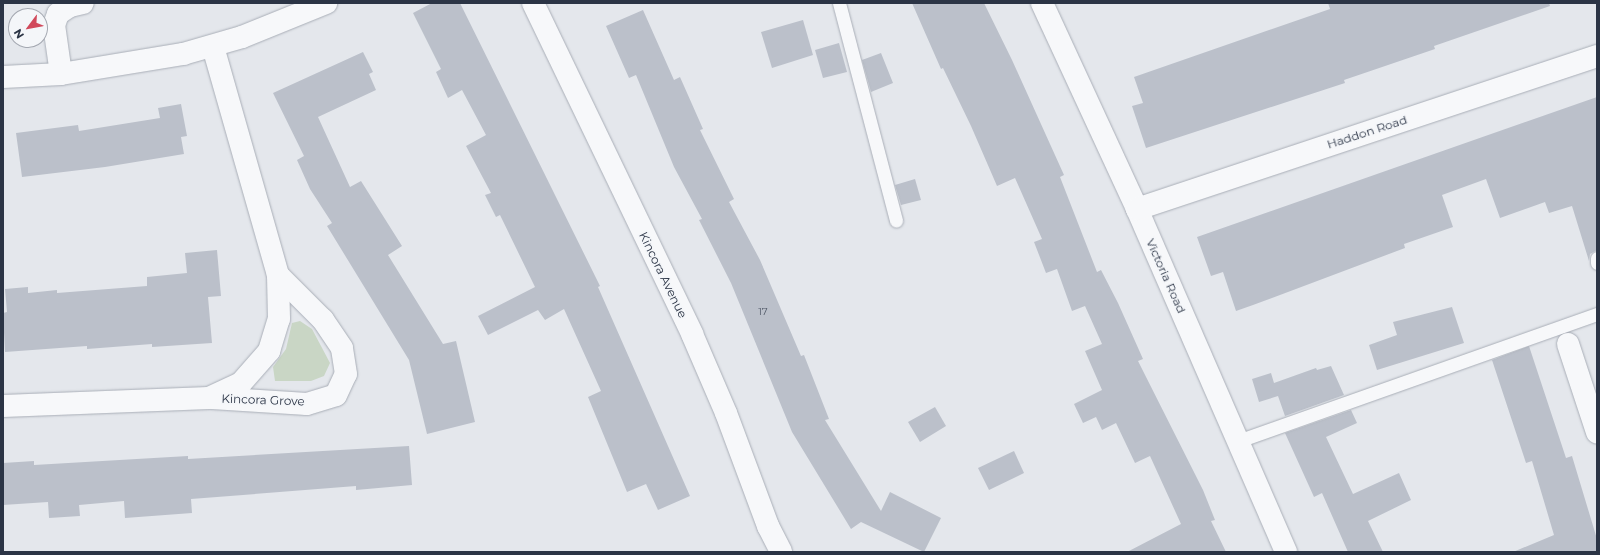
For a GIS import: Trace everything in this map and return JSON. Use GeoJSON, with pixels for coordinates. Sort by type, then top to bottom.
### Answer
{"type":"FeatureCollection","features":[{"type":"Feature","properties":{"kind":"street"},"geometry":{"type":"LineString","coordinates":[[61,74],[54,25],[58,14],[70,6],[83,3]]}},
{"type":"Feature","properties":{"kind":"street","name":"Kincora Avenue"},"geometry":{"type":"LineString","coordinates":[[533,3],[692,334],[726,413],[768,526],[781,552]]}},
{"type":"Feature","properties":{"kind":"street","name":"Victoria Road"},"geometry":{"type":"LineString","coordinates":[[1042,3],[1137,209],[1286,552]]}},
{"type":"Feature","properties":{"kind":"street"},"geometry":{"type":"LineString","coordinates":[[3,77],[61,74],[213,47],[317,5]]}},
{"type":"Feature","properties":{"kind":"street","name":"Kincora Grove"},"geometry":{"type":"LineString","coordinates":[[209,398],[241,383],[269,351],[279,319],[278,275],[213,47]]}},
{"type":"Feature","properties":{"kind":"street","name":"Haddon Road"},"geometry":{"type":"LineString","coordinates":[[1137,209],[1597,56]]}},
{"type":"Feature","properties":{"kind":"street","name":"Kincora Grove"},"geometry":{"type":"LineString","coordinates":[[3,406],[209,398],[307,404],[336,395],[346,374],[342,348],[323,320],[278,275]]}},
{"type":"Feature","properties":{"kind":"street"},"geometry":{"type":"LineString","coordinates":[[1568,344],[1597,432]]}},
{"type":"Feature","properties":{"kind":"lane"},"geometry":{"type":"LineString","coordinates":[[839,3],[896,222]]}},
{"type":"Feature","properties":{"kind":"lane"},"geometry":{"type":"LineString","coordinates":[[1597,258],[1597,263]]}},
{"type":"Feature","properties":{"kind":"lane"},"geometry":{"type":"LineString","coordinates":[[1238,441],[1597,314]]}},
{"type":"Feature","properties":{"kind":"green space"},"geometry":{"type":"Polygon","coordinates":[[[300,321],[312,329],[330,363],[324,376],[311,381],[275,381],[273,367],[286,349],[292,323],[300,321]]]}},
{"type":"Feature","properties":{"kind":"building"},"geometry":{"type":"Polygon","coordinates":[[[432,3],[460,3],[600,286],[598,287],[690,496],[658,510],[646,484],[627,492],[588,397],[601,391],[564,309],[545,320],[538,310],[488,335],[478,316],[535,287],[500,215],[496,217],[485,195],[491,193],[466,146],[486,135],[462,90],[448,98],[436,72],[441,69],[413,13],[432,3]]]}},
{"type":"Feature","properties":{"kind":"building"},"geometry":{"type":"Polygon","coordinates":[[[912,3],[984,3],[1012,60],[1064,175],[1060,177],[1097,272],[1101,270],[1118,303],[1143,359],[1138,361],[1203,490],[1215,520],[1211,521],[1226,552],[1127,552],[1181,524],[1150,456],[1135,463],[1116,423],[1102,430],[1096,417],[1083,423],[1074,404],[1102,390],[1085,351],[1102,344],[1085,306],[1072,311],[1057,269],[1046,273],[1034,242],[1042,239],[1015,178],[997,186],[971,126],[943,68],[941,69],[912,3]]]}},
{"type":"Feature","properties":{"kind":"building"},"geometry":{"type":"Polygon","coordinates":[[[1328,3],[1549,3],[1550,6],[1434,46],[1435,49],[1344,80],[1345,83],[1146,148],[1132,106],[1143,103],[1134,77],[1330,9],[1328,3]]]}},
{"type":"Feature","properties":{"kind":"building"},"geometry":{"type":"Polygon","coordinates":[[[643,10],[674,80],[680,77],[703,129],[700,130],[734,199],[729,202],[760,260],[801,356],[804,355],[829,419],[825,420],[881,511],[890,492],[941,518],[924,552],[861,522],[851,529],[792,432],[731,283],[699,220],[702,219],[674,167],[636,75],[629,78],[606,26],[643,10]]]}},
{"type":"Feature","properties":{"kind":"building"},"geometry":{"type":"Polygon","coordinates":[[[803,20],[813,55],[772,68],[761,32],[803,20]]]}},
{"type":"Feature","properties":{"kind":"building"},"geometry":{"type":"Polygon","coordinates":[[[839,43],[847,72],[823,78],[815,50],[839,43]]]}},
{"type":"Feature","properties":{"kind":"building"},"geometry":{"type":"Polygon","coordinates":[[[363,52],[373,72],[369,74],[376,90],[318,117],[350,187],[361,181],[402,246],[388,255],[443,344],[456,341],[475,422],[427,434],[409,360],[327,226],[332,223],[310,189],[297,160],[304,156],[273,93],[363,52]]]}},
{"type":"Feature","properties":{"kind":"building"},"geometry":{"type":"Polygon","coordinates":[[[881,53],[893,83],[871,92],[862,60],[881,53]]]}},
{"type":"Feature","properties":{"kind":"building"},"geometry":{"type":"Polygon","coordinates":[[[1597,97],[1597,250],[1590,254],[1589,261],[1572,206],[1549,213],[1545,202],[1500,218],[1486,179],[1442,195],[1453,227],[1404,244],[1405,248],[1236,311],[1223,272],[1211,276],[1197,237],[1597,97]]]}},
{"type":"Feature","properties":{"kind":"building"},"geometry":{"type":"Polygon","coordinates":[[[181,104],[187,136],[181,137],[184,154],[105,167],[22,177],[16,133],[78,125],[79,131],[160,118],[158,108],[181,104]]]}},
{"type":"Feature","properties":{"kind":"building"},"geometry":{"type":"Polygon","coordinates":[[[915,179],[921,200],[901,205],[895,185],[915,179]]]}},
{"type":"Feature","properties":{"kind":"building"},"geometry":{"type":"Polygon","coordinates":[[[217,250],[221,296],[208,297],[212,343],[152,347],[152,344],[87,349],[87,346],[5,352],[3,313],[7,312],[5,289],[28,287],[28,293],[57,290],[57,293],[147,286],[147,277],[187,273],[185,253],[217,250]]]}},
{"type":"Feature","properties":{"kind":"building"},"geometry":{"type":"Polygon","coordinates":[[[1452,307],[1464,343],[1377,370],[1369,345],[1397,335],[1393,322],[1452,307]]]}},
{"type":"Feature","properties":{"kind":"building"},"geometry":{"type":"Polygon","coordinates":[[[1529,346],[1566,458],[1572,456],[1597,539],[1597,552],[1513,552],[1554,535],[1532,461],[1526,463],[1492,360],[1529,346]]]}},
{"type":"Feature","properties":{"kind":"building"},"geometry":{"type":"Polygon","coordinates":[[[1331,366],[1344,395],[1285,416],[1278,396],[1259,402],[1252,379],[1271,373],[1274,383],[1316,368],[1317,370],[1331,366]]]}},
{"type":"Feature","properties":{"kind":"building"},"geometry":{"type":"Polygon","coordinates":[[[935,407],[946,426],[920,442],[908,422],[935,407]]]}},
{"type":"Feature","properties":{"kind":"building"},"geometry":{"type":"Polygon","coordinates":[[[1351,410],[1357,423],[1326,437],[1353,494],[1399,473],[1411,500],[1368,521],[1383,552],[1348,552],[1322,493],[1314,497],[1285,433],[1351,410]]]}},
{"type":"Feature","properties":{"kind":"building"},"geometry":{"type":"Polygon","coordinates":[[[409,446],[412,485],[356,490],[356,486],[191,499],[192,513],[125,518],[124,501],[79,505],[80,516],[49,518],[48,502],[3,505],[3,463],[34,461],[34,465],[188,456],[188,459],[409,446]]]}},
{"type":"Feature","properties":{"kind":"building"},"geometry":{"type":"Polygon","coordinates":[[[1014,451],[1024,473],[989,490],[978,468],[1014,451]]]}}]}
